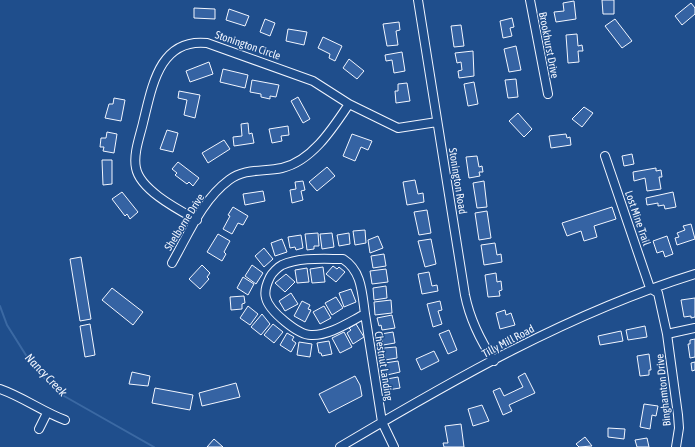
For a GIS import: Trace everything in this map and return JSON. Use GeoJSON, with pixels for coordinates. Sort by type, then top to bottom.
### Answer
{"type":"FeatureCollection","features":[{"type":"Feature","properties":{"kind":"street","name":"Stonington Road"},"geometry":{"type":"LineString","coordinates":[[418,0],[470,316],[481,341],[494,361]]}},
{"type":"Feature","properties":{"kind":"street","name":"Brookhurst Drive"},"geometry":{"type":"LineString","coordinates":[[530,0],[548,94]]}},
{"type":"Feature","properties":{"kind":"street","name":"Stonington Circle"},"geometry":{"type":"LineString","coordinates":[[197,220],[161,198],[148,187],[140,177],[136,167],[140,137],[154,78],[163,63],[174,51],[195,41],[207,43],[313,81],[349,104],[398,128],[438,122]]}},
{"type":"Feature","properties":{"kind":"street","name":"Shelborne Drive"},"geometry":{"type":"LineString","coordinates":[[172,263],[204,207],[219,189],[238,174],[247,171],[265,171],[283,167],[295,163],[308,155],[349,104]]}},
{"type":"Feature","properties":{"kind":"street","name":"Lost Mine Trail"},"geometry":{"type":"LineString","coordinates":[[605,156],[650,288]]}},
{"type":"Feature","properties":{"kind":"street","name":"Chestnut Landing"},"geometry":{"type":"LineString","coordinates":[[364,314],[321,334],[309,336],[286,323],[273,310],[266,298],[266,285],[272,274],[281,265],[298,261],[343,258],[352,264],[359,277],[382,422],[394,447]]}},
{"type":"Feature","properties":{"kind":"street","name":"Tilly Mill Road"},"geometry":{"type":"LineString","coordinates":[[340,447],[382,422],[552,329],[650,288],[695,274]]}},
{"type":"Feature","properties":{"kind":"street","name":"Binghamton Drive"},"geometry":{"type":"LineString","coordinates":[[650,288],[658,293],[667,334],[678,415],[679,428],[676,447]]}},
{"type":"Feature","properties":{"kind":"street"},"geometry":{"type":"LineString","coordinates":[[667,334],[695,328]]}},
{"type":"Feature","properties":{"kind":"street"},"geometry":{"type":"LineString","coordinates":[[0,389],[39,407],[47,413],[65,420]]}},
{"type":"Feature","properties":{"kind":"street"},"geometry":{"type":"LineString","coordinates":[[39,429],[47,413]]}},
{"type":"Feature","properties":{"kind":"building"},"geometry":{"type":"Polygon","coordinates":[[[602,0],[614,0],[614,14],[603,14],[602,0]]]}},
{"type":"Feature","properties":{"kind":"building"},"geometry":{"type":"Polygon","coordinates":[[[574,1],[576,19],[556,22],[554,12],[564,11],[563,3],[574,1]]]}},
{"type":"Feature","properties":{"kind":"building"},"geometry":{"type":"Polygon","coordinates":[[[691,3],[695,8],[695,14],[682,25],[675,16],[691,3]]]}},
{"type":"Feature","properties":{"kind":"building"},"geometry":{"type":"Polygon","coordinates":[[[194,8],[215,9],[215,19],[194,18],[194,8]]]}},
{"type":"Feature","properties":{"kind":"building"},"geometry":{"type":"Polygon","coordinates":[[[229,9],[249,16],[245,26],[226,20],[229,9]]]}},
{"type":"Feature","properties":{"kind":"building"},"geometry":{"type":"Polygon","coordinates":[[[512,18],[514,27],[510,28],[512,36],[503,38],[500,21],[512,18]]]}},
{"type":"Feature","properties":{"kind":"building"},"geometry":{"type":"Polygon","coordinates":[[[265,19],[275,23],[270,36],[260,32],[265,19]]]}},
{"type":"Feature","properties":{"kind":"building"},"geometry":{"type":"Polygon","coordinates":[[[615,19],[632,41],[622,48],[605,26],[615,19]]]}},
{"type":"Feature","properties":{"kind":"building"},"geometry":{"type":"Polygon","coordinates":[[[399,22],[400,30],[396,31],[398,45],[387,46],[383,24],[399,22]]]}},
{"type":"Feature","properties":{"kind":"building"},"geometry":{"type":"Polygon","coordinates":[[[461,25],[464,46],[454,47],[451,26],[461,25]]]}},
{"type":"Feature","properties":{"kind":"building"},"geometry":{"type":"Polygon","coordinates":[[[288,29],[307,32],[304,45],[286,41],[288,29]]]}},
{"type":"Feature","properties":{"kind":"building"},"geometry":{"type":"Polygon","coordinates":[[[577,34],[578,46],[582,45],[583,51],[578,51],[579,62],[568,63],[566,35],[577,34]]]}},
{"type":"Feature","properties":{"kind":"building"},"geometry":{"type":"Polygon","coordinates":[[[323,37],[342,46],[335,61],[329,58],[330,54],[318,48],[323,37]]]}},
{"type":"Feature","properties":{"kind":"building"},"geometry":{"type":"Polygon","coordinates":[[[516,46],[521,70],[509,72],[504,49],[516,46]]]}},
{"type":"Feature","properties":{"kind":"building"},"geometry":{"type":"Polygon","coordinates":[[[473,51],[474,76],[459,78],[458,71],[462,70],[461,62],[457,63],[455,53],[473,51]]]}},
{"type":"Feature","properties":{"kind":"building"},"geometry":{"type":"Polygon","coordinates":[[[402,52],[405,71],[394,73],[392,60],[386,61],[385,55],[402,52]]]}},
{"type":"Feature","properties":{"kind":"building"},"geometry":{"type":"Polygon","coordinates":[[[349,59],[364,71],[357,79],[343,68],[349,59]]]}},
{"type":"Feature","properties":{"kind":"building"},"geometry":{"type":"Polygon","coordinates":[[[209,62],[213,74],[190,82],[186,71],[209,62]]]}},
{"type":"Feature","properties":{"kind":"building"},"geometry":{"type":"Polygon","coordinates":[[[223,69],[248,75],[245,88],[220,82],[223,69]]]}},
{"type":"Feature","properties":{"kind":"building"},"geometry":{"type":"Polygon","coordinates":[[[516,79],[518,97],[508,98],[505,80],[516,79]]]}},
{"type":"Feature","properties":{"kind":"building"},"geometry":{"type":"Polygon","coordinates":[[[252,80],[279,85],[276,97],[270,96],[270,99],[261,97],[261,94],[250,92],[252,80]]]}},
{"type":"Feature","properties":{"kind":"building"},"geometry":{"type":"Polygon","coordinates":[[[474,82],[478,104],[468,106],[464,84],[474,82]]]}},
{"type":"Feature","properties":{"kind":"building"},"geometry":{"type":"Polygon","coordinates":[[[407,83],[410,101],[396,103],[395,91],[398,91],[398,84],[407,83]]]}},
{"type":"Feature","properties":{"kind":"building"},"geometry":{"type":"Polygon","coordinates":[[[179,91],[200,95],[195,118],[184,115],[187,100],[178,98],[179,91]]]}},
{"type":"Feature","properties":{"kind":"building"},"geometry":{"type":"Polygon","coordinates":[[[298,97],[310,119],[303,123],[291,101],[298,97]]]}},
{"type":"Feature","properties":{"kind":"building"},"geometry":{"type":"Polygon","coordinates":[[[114,98],[125,100],[121,121],[105,118],[109,104],[113,104],[114,98]]]}},
{"type":"Feature","properties":{"kind":"building"},"geometry":{"type":"Polygon","coordinates":[[[584,107],[593,113],[582,127],[572,119],[584,107]]]}},
{"type":"Feature","properties":{"kind":"building"},"geometry":{"type":"Polygon","coordinates":[[[518,113],[532,129],[524,137],[509,121],[518,113]]]}},
{"type":"Feature","properties":{"kind":"building"},"geometry":{"type":"Polygon","coordinates":[[[248,123],[249,134],[252,133],[254,143],[234,146],[233,137],[242,136],[241,124],[248,123]]]}},
{"type":"Feature","properties":{"kind":"building"},"geometry":{"type":"Polygon","coordinates":[[[288,126],[289,135],[281,136],[282,141],[272,143],[269,129],[288,126]]]}},
{"type":"Feature","properties":{"kind":"building"},"geometry":{"type":"Polygon","coordinates":[[[167,130],[178,133],[173,152],[160,149],[167,130]]]}},
{"type":"Feature","properties":{"kind":"building"},"geometry":{"type":"Polygon","coordinates":[[[107,132],[117,134],[114,153],[103,151],[104,147],[100,147],[101,138],[106,138],[107,132]]]}},
{"type":"Feature","properties":{"kind":"building"},"geometry":{"type":"Polygon","coordinates":[[[352,134],[372,141],[368,150],[361,147],[355,161],[343,156],[352,134]]]}},
{"type":"Feature","properties":{"kind":"building"},"geometry":{"type":"Polygon","coordinates":[[[566,134],[567,138],[570,137],[571,145],[551,148],[549,136],[566,134]]]}},
{"type":"Feature","properties":{"kind":"building"},"geometry":{"type":"Polygon","coordinates":[[[224,140],[230,149],[208,163],[202,153],[224,140]]]}},
{"type":"Feature","properties":{"kind":"building"},"geometry":{"type":"Polygon","coordinates":[[[632,154],[634,164],[624,166],[622,156],[632,154]]]}},
{"type":"Feature","properties":{"kind":"building"},"geometry":{"type":"Polygon","coordinates":[[[477,156],[479,167],[482,166],[483,172],[479,172],[480,176],[469,178],[466,157],[477,156]]]}},
{"type":"Feature","properties":{"kind":"building"},"geometry":{"type":"Polygon","coordinates":[[[102,160],[112,160],[112,184],[103,185],[102,160]]]}},
{"type":"Feature","properties":{"kind":"building"},"geometry":{"type":"Polygon","coordinates":[[[178,162],[199,178],[193,186],[189,182],[187,184],[175,175],[177,173],[172,169],[178,162]]]}},
{"type":"Feature","properties":{"kind":"building"},"geometry":{"type":"Polygon","coordinates":[[[327,167],[335,176],[317,191],[309,182],[327,167]]]}},
{"type":"Feature","properties":{"kind":"building"},"geometry":{"type":"Polygon","coordinates":[[[656,168],[656,171],[661,170],[662,177],[659,177],[661,189],[647,191],[645,178],[634,181],[633,172],[656,168]]]}},
{"type":"Feature","properties":{"kind":"building"},"geometry":{"type":"Polygon","coordinates":[[[415,180],[418,194],[423,193],[424,202],[407,205],[403,182],[415,180]]]}},
{"type":"Feature","properties":{"kind":"building"},"geometry":{"type":"Polygon","coordinates":[[[303,181],[305,190],[301,191],[303,200],[292,203],[290,190],[296,189],[295,182],[303,181]]]}},
{"type":"Feature","properties":{"kind":"building"},"geometry":{"type":"Polygon","coordinates":[[[484,181],[487,207],[477,208],[473,183],[484,181]]]}},
{"type":"Feature","properties":{"kind":"building"},"geometry":{"type":"Polygon","coordinates":[[[263,191],[265,201],[245,205],[243,194],[263,191]]]}},
{"type":"Feature","properties":{"kind":"building"},"geometry":{"type":"Polygon","coordinates":[[[122,192],[138,212],[130,219],[127,214],[125,216],[112,199],[122,192]]]}},
{"type":"Feature","properties":{"kind":"building"},"geometry":{"type":"Polygon","coordinates":[[[673,192],[676,207],[665,209],[664,205],[658,206],[658,203],[647,205],[646,198],[673,192]]]}},
{"type":"Feature","properties":{"kind":"building"},"geometry":{"type":"Polygon","coordinates":[[[233,207],[248,216],[243,225],[238,223],[232,234],[223,229],[230,216],[228,215],[233,207]]]}},
{"type":"Feature","properties":{"kind":"building"},"geometry":{"type":"Polygon","coordinates":[[[612,207],[616,219],[594,226],[597,237],[584,241],[581,231],[567,236],[562,223],[612,207]]]}},
{"type":"Feature","properties":{"kind":"building"},"geometry":{"type":"Polygon","coordinates":[[[427,210],[431,233],[419,235],[414,212],[427,210]]]}},
{"type":"Feature","properties":{"kind":"building"},"geometry":{"type":"Polygon","coordinates":[[[487,211],[491,238],[479,240],[475,213],[487,211]]]}},
{"type":"Feature","properties":{"kind":"building"},"geometry":{"type":"Polygon","coordinates":[[[691,224],[695,239],[677,245],[675,238],[679,237],[677,233],[685,230],[683,226],[691,224]]]}},
{"type":"Feature","properties":{"kind":"building"},"geometry":{"type":"Polygon","coordinates":[[[365,230],[366,243],[355,245],[353,231],[365,230]]]}},
{"type":"Feature","properties":{"kind":"building"},"geometry":{"type":"Polygon","coordinates":[[[318,233],[319,246],[314,246],[314,249],[307,250],[305,234],[318,233]]]}},
{"type":"Feature","properties":{"kind":"building"},"geometry":{"type":"Polygon","coordinates":[[[332,233],[334,247],[322,249],[320,234],[332,233]]]}},
{"type":"Feature","properties":{"kind":"building"},"geometry":{"type":"Polygon","coordinates":[[[349,233],[350,244],[339,246],[337,235],[349,233]]]}},
{"type":"Feature","properties":{"kind":"building"},"geometry":{"type":"Polygon","coordinates":[[[218,234],[230,241],[224,252],[226,254],[222,261],[207,252],[218,234]]]}},
{"type":"Feature","properties":{"kind":"building"},"geometry":{"type":"Polygon","coordinates":[[[301,235],[303,248],[296,250],[295,247],[290,248],[288,237],[301,235]]]}},
{"type":"Feature","properties":{"kind":"building"},"geometry":{"type":"Polygon","coordinates":[[[378,236],[383,248],[370,253],[368,240],[378,236]]]}},
{"type":"Feature","properties":{"kind":"building"},"geometry":{"type":"Polygon","coordinates":[[[667,236],[673,254],[665,257],[663,251],[657,253],[653,241],[667,236]]]}},
{"type":"Feature","properties":{"kind":"building"},"geometry":{"type":"Polygon","coordinates":[[[282,239],[287,252],[275,256],[271,243],[282,239]]]}},
{"type":"Feature","properties":{"kind":"building"},"geometry":{"type":"Polygon","coordinates":[[[431,239],[436,264],[425,267],[418,241],[431,239]]]}},
{"type":"Feature","properties":{"kind":"building"},"geometry":{"type":"Polygon","coordinates":[[[495,243],[497,255],[501,254],[502,262],[484,265],[481,245],[495,243]]]}},
{"type":"Feature","properties":{"kind":"building"},"geometry":{"type":"Polygon","coordinates":[[[264,248],[273,259],[264,267],[255,256],[264,248]]]}},
{"type":"Feature","properties":{"kind":"building"},"geometry":{"type":"Polygon","coordinates":[[[384,254],[386,266],[373,268],[371,256],[384,254]]]}},
{"type":"Feature","properties":{"kind":"building"},"geometry":{"type":"Polygon","coordinates":[[[81,257],[91,319],[80,321],[70,259],[81,257]]]}},
{"type":"Feature","properties":{"kind":"building"},"geometry":{"type":"Polygon","coordinates":[[[202,265],[210,273],[207,277],[209,279],[200,289],[189,279],[202,265]]]}},
{"type":"Feature","properties":{"kind":"building"},"geometry":{"type":"Polygon","coordinates":[[[252,265],[263,273],[256,284],[245,276],[252,265]]]}},
{"type":"Feature","properties":{"kind":"building"},"geometry":{"type":"Polygon","coordinates":[[[333,266],[337,269],[339,267],[345,272],[336,282],[326,274],[333,266]]]}},
{"type":"Feature","properties":{"kind":"building"},"geometry":{"type":"Polygon","coordinates":[[[323,267],[325,282],[312,283],[310,269],[323,267]]]}},
{"type":"Feature","properties":{"kind":"building"},"geometry":{"type":"Polygon","coordinates":[[[307,268],[309,282],[297,283],[295,270],[307,268]]]}},
{"type":"Feature","properties":{"kind":"building"},"geometry":{"type":"Polygon","coordinates":[[[386,269],[388,282],[372,284],[370,271],[386,269]]]}},
{"type":"Feature","properties":{"kind":"building"},"geometry":{"type":"Polygon","coordinates":[[[429,272],[432,286],[437,285],[438,291],[422,294],[418,274],[429,272]]]}},
{"type":"Feature","properties":{"kind":"building"},"geometry":{"type":"Polygon","coordinates":[[[496,273],[497,282],[501,281],[502,290],[499,291],[500,296],[488,297],[485,275],[496,273]]]}},
{"type":"Feature","properties":{"kind":"building"},"geometry":{"type":"Polygon","coordinates":[[[286,274],[295,282],[285,292],[275,283],[286,274]]]}},
{"type":"Feature","properties":{"kind":"building"},"geometry":{"type":"Polygon","coordinates":[[[243,277],[254,284],[248,295],[237,288],[243,277]]]}},
{"type":"Feature","properties":{"kind":"building"},"geometry":{"type":"Polygon","coordinates":[[[386,286],[387,298],[374,300],[373,288],[386,286]]]}},
{"type":"Feature","properties":{"kind":"building"},"geometry":{"type":"Polygon","coordinates":[[[112,288],[143,312],[133,325],[102,300],[112,288]]]}},
{"type":"Feature","properties":{"kind":"building"},"geometry":{"type":"Polygon","coordinates":[[[351,289],[356,302],[344,307],[339,293],[351,289]]]}},
{"type":"Feature","properties":{"kind":"building"},"geometry":{"type":"Polygon","coordinates":[[[291,293],[298,304],[285,311],[279,301],[291,293]]]}},
{"type":"Feature","properties":{"kind":"building"},"geometry":{"type":"Polygon","coordinates":[[[244,296],[245,303],[242,304],[242,309],[231,310],[230,297],[244,296]]]}},
{"type":"Feature","properties":{"kind":"building"},"geometry":{"type":"Polygon","coordinates":[[[336,297],[343,308],[332,315],[325,303],[336,297]]]}},
{"type":"Feature","properties":{"kind":"building"},"geometry":{"type":"Polygon","coordinates":[[[695,298],[695,317],[684,317],[681,300],[695,298]]]}},
{"type":"Feature","properties":{"kind":"building"},"geometry":{"type":"Polygon","coordinates":[[[391,300],[392,313],[375,315],[374,302],[391,300]]]}},
{"type":"Feature","properties":{"kind":"building"},"geometry":{"type":"Polygon","coordinates":[[[302,301],[310,305],[308,309],[311,310],[305,322],[294,316],[302,301]]]}},
{"type":"Feature","properties":{"kind":"building"},"geometry":{"type":"Polygon","coordinates":[[[440,301],[442,310],[438,311],[442,324],[433,327],[427,304],[440,301]]]}},
{"type":"Feature","properties":{"kind":"building"},"geometry":{"type":"Polygon","coordinates":[[[248,306],[258,314],[250,325],[240,318],[248,306]]]}},
{"type":"Feature","properties":{"kind":"building"},"geometry":{"type":"Polygon","coordinates":[[[324,306],[331,318],[320,324],[313,312],[324,306]]]}},
{"type":"Feature","properties":{"kind":"building"},"geometry":{"type":"Polygon","coordinates":[[[505,310],[506,315],[511,313],[515,325],[500,329],[496,313],[505,310]]]}},
{"type":"Feature","properties":{"kind":"building"},"geometry":{"type":"Polygon","coordinates":[[[262,314],[270,324],[261,335],[251,327],[262,314]]]}},
{"type":"Feature","properties":{"kind":"building"},"geometry":{"type":"Polygon","coordinates":[[[392,315],[395,328],[382,330],[381,325],[379,326],[377,318],[392,315]]]}},
{"type":"Feature","properties":{"kind":"building"},"geometry":{"type":"Polygon","coordinates":[[[90,324],[95,355],[85,357],[80,326],[90,324]]]}},
{"type":"Feature","properties":{"kind":"building"},"geometry":{"type":"Polygon","coordinates":[[[273,324],[283,332],[274,343],[264,335],[273,324]]]}},
{"type":"Feature","properties":{"kind":"building"},"geometry":{"type":"Polygon","coordinates":[[[356,324],[364,337],[353,344],[347,333],[351,330],[349,328],[356,324]]]}},
{"type":"Feature","properties":{"kind":"building"},"geometry":{"type":"Polygon","coordinates":[[[645,326],[647,337],[628,340],[626,330],[645,326]]]}},
{"type":"Feature","properties":{"kind":"building"},"geometry":{"type":"Polygon","coordinates":[[[449,330],[457,350],[448,354],[439,334],[449,330]]]}},
{"type":"Feature","properties":{"kind":"building"},"geometry":{"type":"Polygon","coordinates":[[[621,331],[623,341],[600,345],[598,336],[621,331]]]}},
{"type":"Feature","properties":{"kind":"building"},"geometry":{"type":"Polygon","coordinates":[[[344,332],[352,347],[340,353],[332,338],[344,332]]]}},
{"type":"Feature","properties":{"kind":"building"},"geometry":{"type":"Polygon","coordinates":[[[393,332],[395,343],[383,345],[381,334],[393,332]]]}},
{"type":"Feature","properties":{"kind":"building"},"geometry":{"type":"Polygon","coordinates":[[[287,333],[294,337],[292,340],[296,343],[291,352],[280,345],[287,333]]]}},
{"type":"Feature","properties":{"kind":"building"},"geometry":{"type":"Polygon","coordinates":[[[695,339],[695,357],[690,358],[688,344],[690,344],[690,340],[695,339]]]}},
{"type":"Feature","properties":{"kind":"building"},"geometry":{"type":"Polygon","coordinates":[[[329,341],[332,354],[322,356],[321,353],[319,353],[317,343],[329,341]]]}},
{"type":"Feature","properties":{"kind":"building"},"geometry":{"type":"Polygon","coordinates":[[[299,342],[312,344],[310,357],[297,355],[299,342]]]}},
{"type":"Feature","properties":{"kind":"building"},"geometry":{"type":"Polygon","coordinates":[[[396,347],[397,358],[385,360],[384,348],[396,347]]]}},
{"type":"Feature","properties":{"kind":"building"},"geometry":{"type":"Polygon","coordinates":[[[434,351],[439,361],[421,370],[416,359],[434,351]]]}},
{"type":"Feature","properties":{"kind":"building"},"geometry":{"type":"Polygon","coordinates":[[[649,354],[651,370],[649,370],[649,375],[640,376],[637,356],[649,354]]]}},
{"type":"Feature","properties":{"kind":"building"},"geometry":{"type":"Polygon","coordinates":[[[398,361],[400,372],[387,375],[385,363],[398,361]]]}},
{"type":"Feature","properties":{"kind":"building"},"geometry":{"type":"Polygon","coordinates":[[[695,362],[695,370],[692,371],[691,363],[695,362]]]}},
{"type":"Feature","properties":{"kind":"building"},"geometry":{"type":"Polygon","coordinates":[[[132,372],[150,376],[148,386],[129,384],[132,372]]]}},
{"type":"Feature","properties":{"kind":"building"},"geometry":{"type":"Polygon","coordinates":[[[525,373],[535,393],[509,405],[512,411],[503,415],[493,391],[500,388],[504,396],[523,387],[518,377],[525,373]]]}},
{"type":"Feature","properties":{"kind":"building"},"geometry":{"type":"Polygon","coordinates":[[[355,376],[360,385],[362,396],[329,413],[319,394],[355,376]]]}},
{"type":"Feature","properties":{"kind":"building"},"geometry":{"type":"Polygon","coordinates":[[[398,377],[400,388],[388,390],[387,379],[398,377]]]}},
{"type":"Feature","properties":{"kind":"building"},"geometry":{"type":"Polygon","coordinates":[[[236,383],[240,397],[202,406],[199,393],[236,383]]]}},
{"type":"Feature","properties":{"kind":"building"},"geometry":{"type":"Polygon","coordinates":[[[155,388],[193,395],[190,410],[152,403],[155,388]]]}},
{"type":"Feature","properties":{"kind":"building"},"geometry":{"type":"Polygon","coordinates":[[[644,404],[658,406],[656,416],[652,415],[650,429],[640,427],[644,404]]]}},
{"type":"Feature","properties":{"kind":"building"},"geometry":{"type":"Polygon","coordinates":[[[482,405],[489,421],[473,426],[468,409],[482,405]]]}},
{"type":"Feature","properties":{"kind":"building"},"geometry":{"type":"Polygon","coordinates":[[[461,424],[464,447],[444,447],[443,443],[448,443],[445,426],[461,424]]]}},
{"type":"Feature","properties":{"kind":"building"},"geometry":{"type":"Polygon","coordinates":[[[608,428],[625,429],[624,439],[608,437],[608,428]]]}},
{"type":"Feature","properties":{"kind":"building"},"geometry":{"type":"Polygon","coordinates":[[[585,437],[592,446],[579,447],[576,444],[585,437]]]}},
{"type":"Feature","properties":{"kind":"building"},"geometry":{"type":"Polygon","coordinates":[[[647,438],[649,447],[637,447],[635,440],[647,438]]]}},
{"type":"Feature","properties":{"kind":"building"},"geometry":{"type":"Polygon","coordinates":[[[214,439],[223,447],[207,447],[214,439]]]}},
{"type":"Feature","properties":{"kind":"waterway","name":"Nancy Creek"},"geometry":{"type":"LineString","coordinates":[[0,306],[7,325],[29,360],[42,376],[64,396],[154,447]]}}]}
